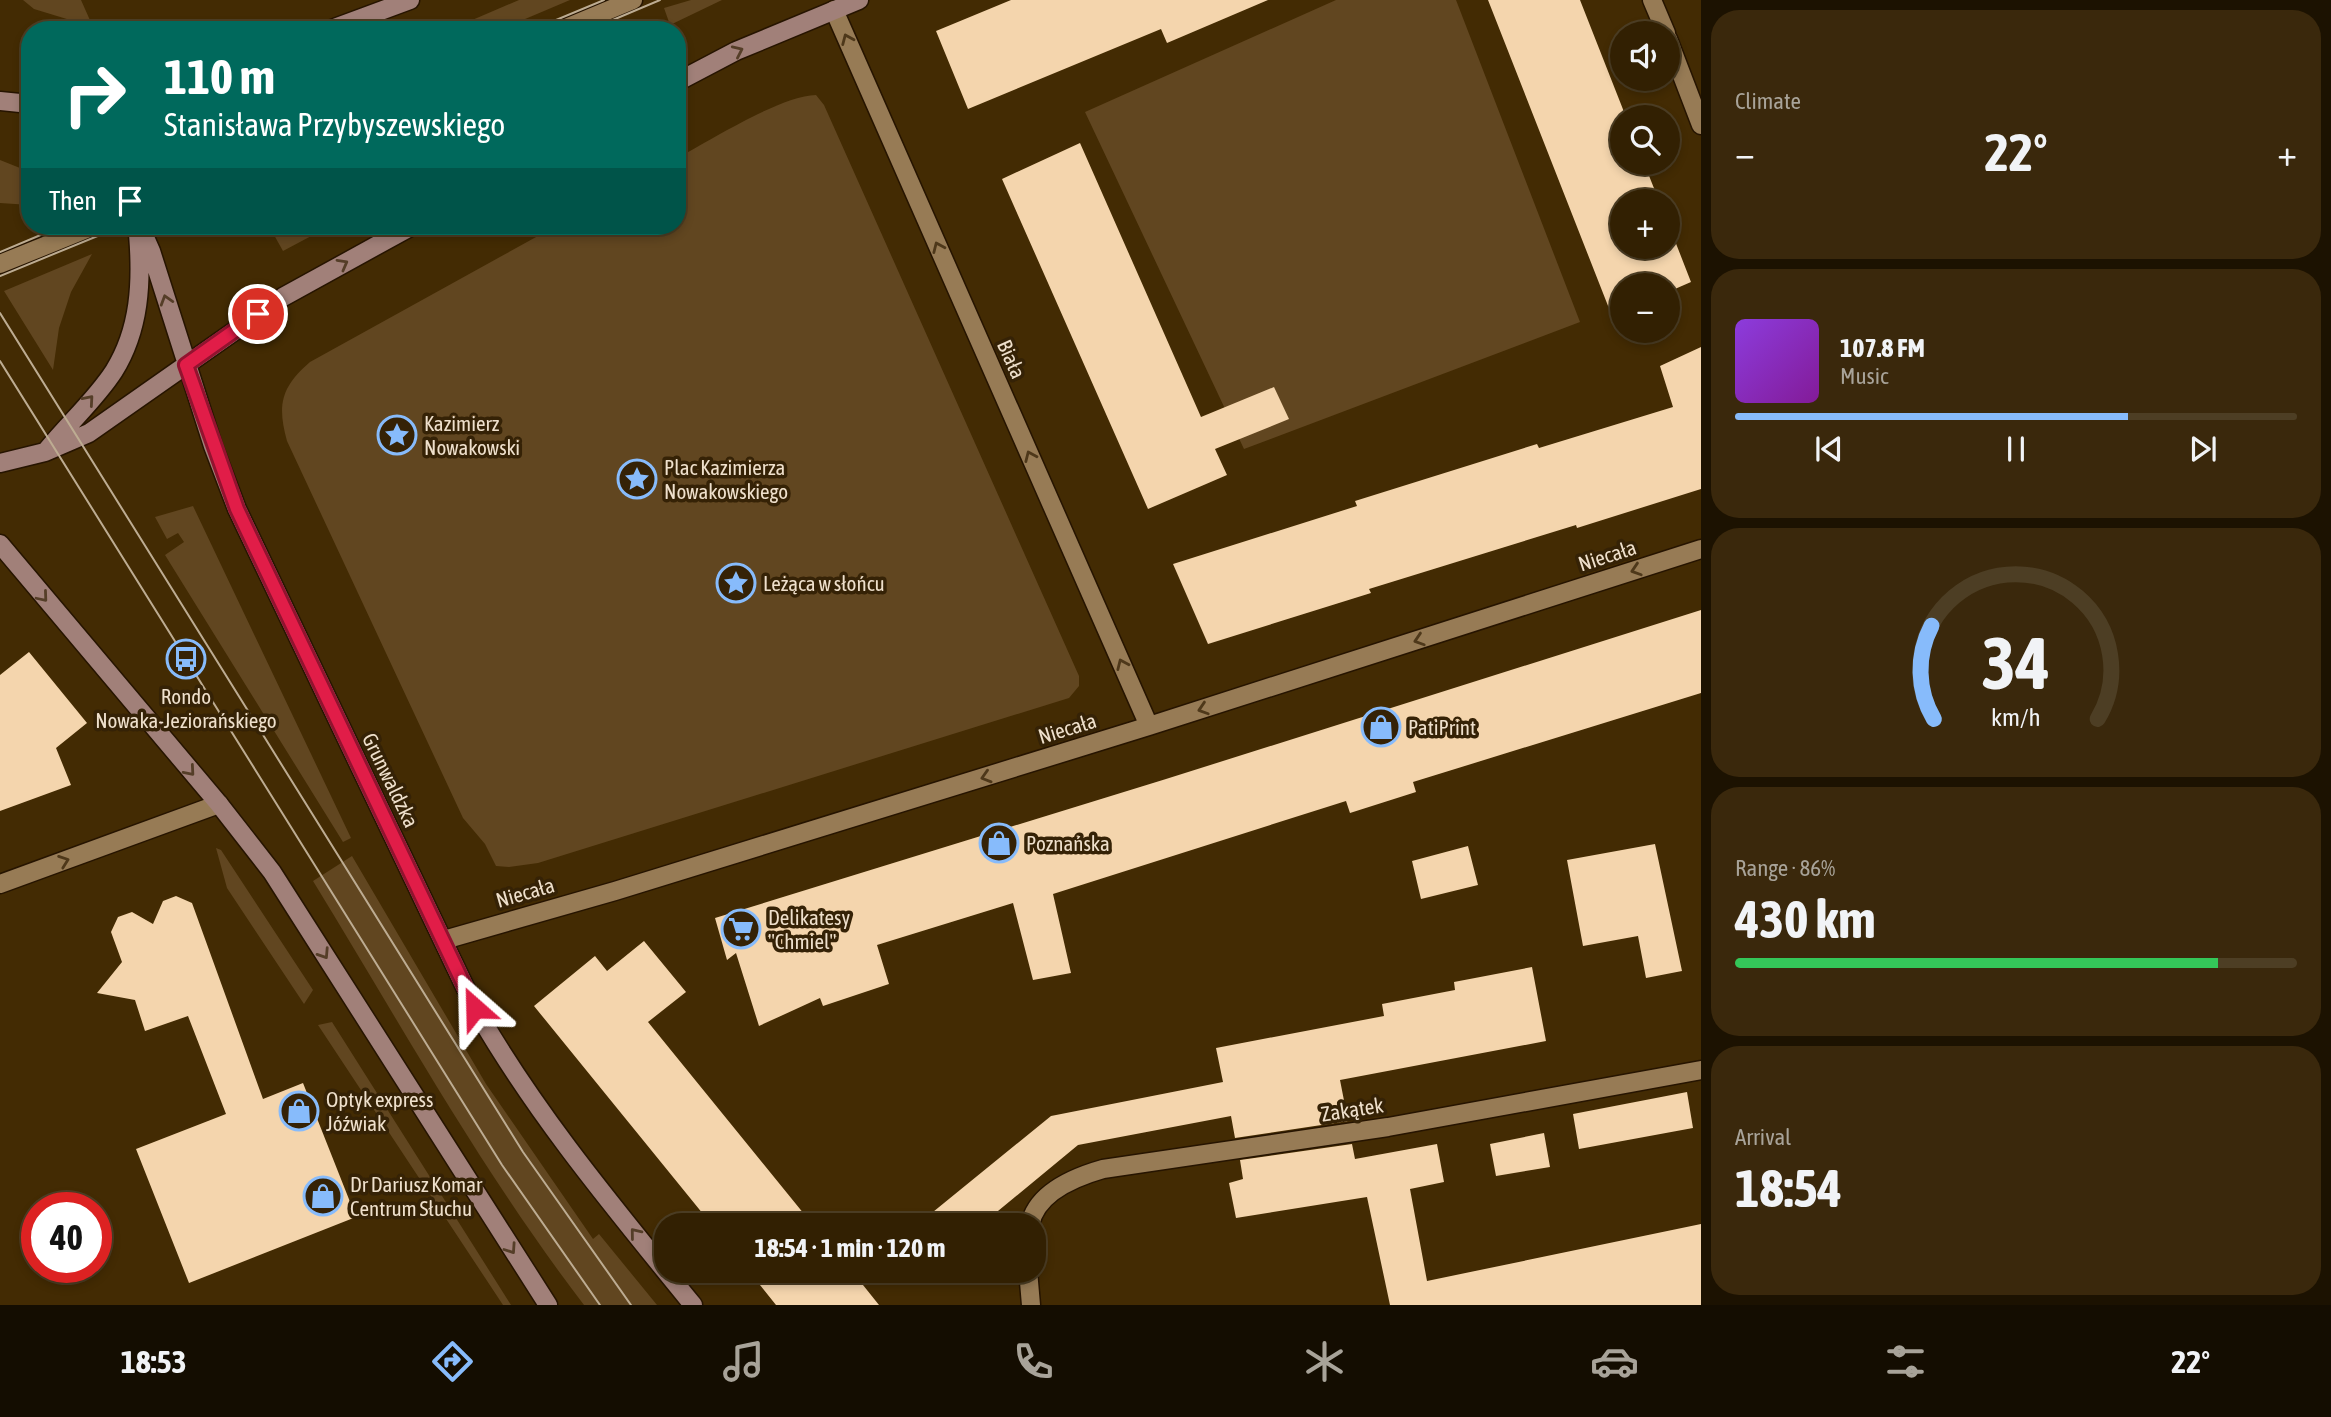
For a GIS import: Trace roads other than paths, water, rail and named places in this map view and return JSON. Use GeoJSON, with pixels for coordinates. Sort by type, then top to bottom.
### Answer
{"type":"FeatureCollection","features":[{"type":"Feature","properties":{"kind":"street"},"geometry":{"type":"LineString","coordinates":[[353,21],[410,0]]}},
{"type":"Feature","properties":{"kind":"street"},"geometry":{"type":"LineString","coordinates":[[583,21],[633,0]]}},
{"type":"Feature","properties":{"kind":"street"},"geometry":{"type":"LineString","coordinates":[[686,77],[736,51],[859,0]]}},
{"type":"Feature","properties":{"kind":"street"},"geometry":{"type":"LineString","coordinates":[[1652,0],[1661,21]]}},
{"type":"Feature","properties":{"kind":"street","name":"Biała"},"geometry":{"type":"LineString","coordinates":[[834,10],[1149,726]]}},
{"type":"Feature","properties":{"kind":"street"},"geometry":{"type":"LineString","coordinates":[[1680,70],[1701,125]]}},
{"type":"Feature","properties":{"kind":"street"},"geometry":{"type":"LineString","coordinates":[[0,264],[72,235]]}},
{"type":"Feature","properties":{"kind":"street"},"geometry":{"type":"LineString","coordinates":[[45,452],[113,372],[128,340],[140,298],[139,235]]}},
{"type":"Feature","properties":{"kind":"street","name":"Grunwaldzka"},"geometry":{"type":"LineString","coordinates":[[143,235],[237,509],[475,1008],[515,1074],[614,1207],[693,1305]]}},
{"type":"Feature","properties":{"kind":"street"},"geometry":{"type":"LineString","coordinates":[[0,463],[45,452],[89,433],[283,297],[396,235]]}},
{"type":"Feature","properties":{"kind":"street"},"geometry":{"type":"LineString","coordinates":[[0,544],[219,804],[272,872],[548,1305]]}},
{"type":"Feature","properties":{"kind":"street","name":"Niecała"},"geometry":{"type":"LineString","coordinates":[[443,940],[615,891],[1149,726],[1701,549]]}},
{"type":"Feature","properties":{"kind":"street"},"geometry":{"type":"LineString","coordinates":[[0,884],[219,804]]}},
{"type":"Feature","properties":{"kind":"street","name":"Zakątek"},"geometry":{"type":"LineString","coordinates":[[1035,1213],[1048,1196],[1078,1177],[1103,1169],[1388,1127],[1701,1070]]}},
{"type":"Feature","properties":{"kind":"street"},"geometry":{"type":"LineString","coordinates":[[1029,1283],[1031,1305]]}},
{"type":"Feature","properties":{"kind":"tram line"},"geometry":{"type":"LineString","coordinates":[[554,21],[604,0]]}},
{"type":"Feature","properties":{"kind":"tram line"},"geometry":{"type":"LineString","coordinates":[[610,21],[660,0]]}},
{"type":"Feature","properties":{"kind":"tram line"},"geometry":{"type":"LineString","coordinates":[[0,252],[41,235]]}},
{"type":"Feature","properties":{"kind":"tram line"},"geometry":{"type":"LineString","coordinates":[[0,276],[100,235]]}},
{"type":"Feature","properties":{"kind":"tram line"},"geometry":{"type":"LineString","coordinates":[[0,313],[523,1152],[631,1305]]}},
{"type":"Feature","properties":{"kind":"tram line"},"geometry":{"type":"LineString","coordinates":[[0,361],[502,1165],[600,1305]]}},
{"type":"Feature","properties":{"kind":"place","name":"Kazimierz Nowakowski"},"geometry":{"type":"Point","coordinates":[397,435]}},
{"type":"Feature","properties":{"kind":"place","name":"Plac Kazimierza Nowakowskiego"},"geometry":{"type":"Point","coordinates":[637,479]}},
{"type":"Feature","properties":{"kind":"place","name":"Leżąca w słońcu"},"geometry":{"type":"Point","coordinates":[736,583]}},
{"type":"Feature","properties":{"kind":"place","name":"Rondo Nowaka-Jeziorańskiego"},"geometry":{"type":"Point","coordinates":[186,659]}},
{"type":"Feature","properties":{"kind":"place","name":"PatiPrint"},"geometry":{"type":"Point","coordinates":[1381,727]}},
{"type":"Feature","properties":{"kind":"place","name":"Poznańska"},"geometry":{"type":"Point","coordinates":[999,843]}},
{"type":"Feature","properties":{"kind":"place","name":"Delikatesy \"Chmiel\""},"geometry":{"type":"Point","coordinates":[741,929]}},
{"type":"Feature","properties":{"kind":"place","name":"Optyk express Jóźwiak"},"geometry":{"type":"Point","coordinates":[299,1111]}},
{"type":"Feature","properties":{"kind":"place","name":"Dr Dariusz Komar Centrum Słuchu"},"geometry":{"type":"Point","coordinates":[323,1196]}}]}
